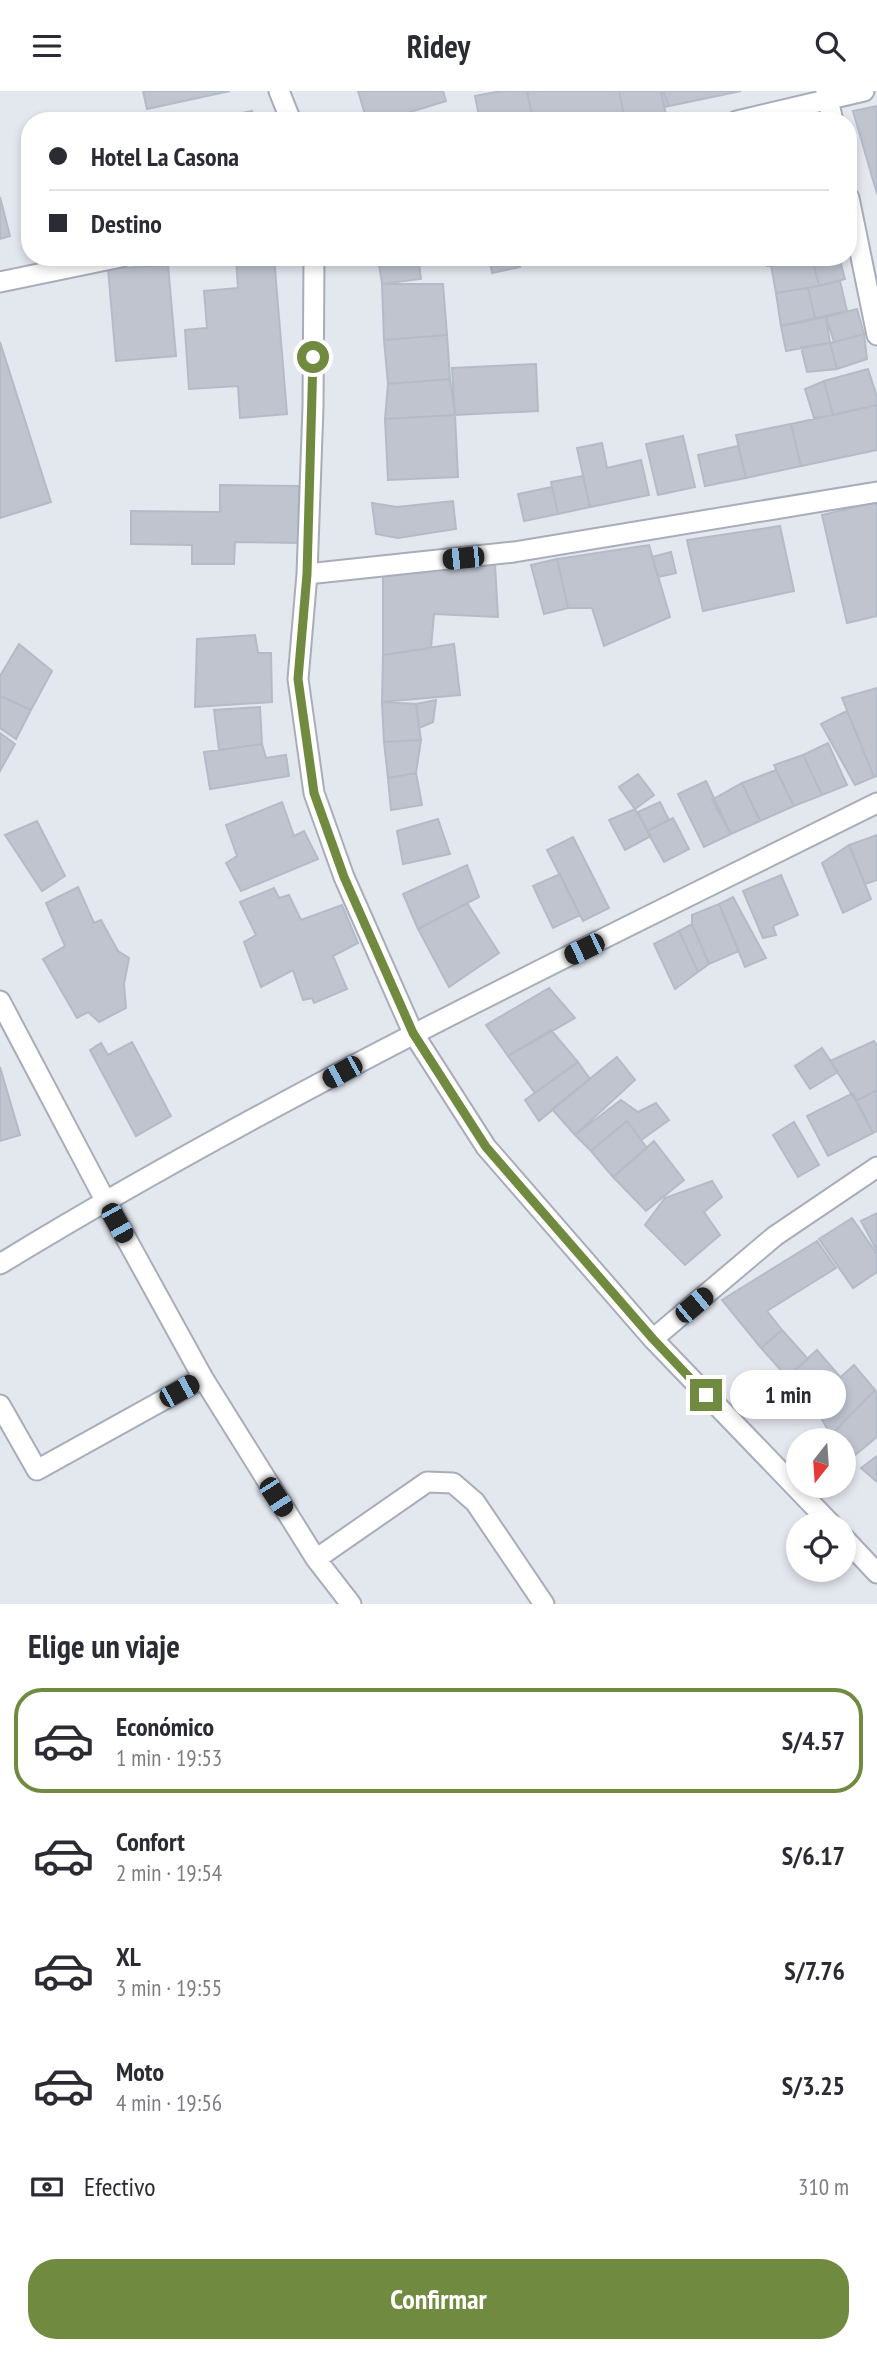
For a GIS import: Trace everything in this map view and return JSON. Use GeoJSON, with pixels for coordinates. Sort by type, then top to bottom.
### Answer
{"type":"FeatureCollection","features":[{"type":"Feature","properties":{"kind":"street"},"geometry":{"type":"LineString","coordinates":[[279,91],[287,112]]}},
{"type":"Feature","properties":{"kind":"street"},"geometry":{"type":"LineString","coordinates":[[768,112],[827,95],[864,91]]}},
{"type":"Feature","properties":{"kind":"street"},"geometry":{"type":"LineString","coordinates":[[857,237],[877,335]]}},
{"type":"Feature","properties":{"kind":"street"},"geometry":{"type":"LineString","coordinates":[[0,282],[77,266]]}},
{"type":"Feature","properties":{"kind":"street"},"geometry":{"type":"LineString","coordinates":[[314,266],[313,407],[307,574],[298,679],[314,793],[344,877],[413,1033],[486,1147],[653,1339],[819,1512]]}},
{"type":"Feature","properties":{"kind":"street"},"geometry":{"type":"LineString","coordinates":[[307,574],[514,552],[877,492]]}},
{"type":"Feature","properties":{"kind":"street"},"geometry":{"type":"LineString","coordinates":[[0,1264],[105,1200],[413,1033],[877,803]]}},
{"type":"Feature","properties":{"kind":"street"},"geometry":{"type":"LineString","coordinates":[[0,1001],[203,1378],[344,1601]]}},
{"type":"Feature","properties":{"kind":"street"},"geometry":{"type":"LineString","coordinates":[[653,1339],[775,1236],[877,1167]]}},
{"type":"Feature","properties":{"kind":"street"},"geometry":{"type":"LineString","coordinates":[[0,1405],[37,1470],[203,1378]]}},
{"type":"Feature","properties":{"kind":"street"},"geometry":{"type":"LineString","coordinates":[[316,1559],[427,1482],[453,1483],[475,1501],[544,1604]]}},
{"type":"Feature","properties":{"kind":"street"},"geometry":{"type":"LineString","coordinates":[[856,1551],[877,1573]]}},
{"type":"Feature","properties":{"kind":"building"},"geometry":{"type":"Polygon","coordinates":[[[143,91],[230,91],[147,109],[143,91]]]}},
{"type":"Feature","properties":{"kind":"building"},"geometry":{"type":"Polygon","coordinates":[[[358,91],[443,91],[446,101],[410,112],[364,112],[358,91]]]}},
{"type":"Feature","properties":{"kind":"building"},"geometry":{"type":"Polygon","coordinates":[[[501,91],[619,91],[623,112],[478,112],[475,96],[501,91]]]}},
{"type":"Feature","properties":{"kind":"building"},"geometry":{"type":"Polygon","coordinates":[[[501,91],[527,91],[531,112],[478,112],[475,96],[501,91]]]}},
{"type":"Feature","properties":{"kind":"building"},"geometry":{"type":"Polygon","coordinates":[[[619,91],[661,91],[665,112],[623,112],[619,91]]]}},
{"type":"Feature","properties":{"kind":"building"},"geometry":{"type":"Polygon","coordinates":[[[661,91],[741,91],[664,107],[661,91]]]}},
{"type":"Feature","properties":{"kind":"building"},"geometry":{"type":"Polygon","coordinates":[[[663,91],[741,91],[669,106],[663,91]]]}},
{"type":"Feature","properties":{"kind":"building"},"geometry":{"type":"Polygon","coordinates":[[[877,106],[877,194],[857,125],[857,112],[853,111],[877,106]]]}},
{"type":"Feature","properties":{"kind":"building"},"geometry":{"type":"Polygon","coordinates":[[[0,197],[10,236],[0,239],[0,197]]]}},
{"type":"Feature","properties":{"kind":"building"},"geometry":{"type":"Polygon","coordinates":[[[168,266],[176,356],[116,361],[108,269],[168,266]]]}},
{"type":"Feature","properties":{"kind":"building"},"geometry":{"type":"Polygon","coordinates":[[[237,266],[275,266],[287,414],[240,418],[238,386],[189,389],[185,330],[207,328],[204,291],[238,288],[237,266]]]}},
{"type":"Feature","properties":{"kind":"building"},"geometry":{"type":"Polygon","coordinates":[[[379,266],[419,266],[421,279],[382,284],[379,266]]]}},
{"type":"Feature","properties":{"kind":"building"},"geometry":{"type":"Polygon","coordinates":[[[491,266],[520,266],[520,267],[492,273],[491,266]]]}},
{"type":"Feature","properties":{"kind":"building"},"geometry":{"type":"Polygon","coordinates":[[[771,266],[814,266],[819,286],[776,293],[771,266]]]}},
{"type":"Feature","properties":{"kind":"building"},"geometry":{"type":"Polygon","coordinates":[[[814,266],[841,266],[845,279],[819,286],[814,266]]]}},
{"type":"Feature","properties":{"kind":"building"},"geometry":{"type":"Polygon","coordinates":[[[840,281],[847,311],[815,318],[808,288],[840,281]]]}},
{"type":"Feature","properties":{"kind":"building"},"geometry":{"type":"Polygon","coordinates":[[[382,284],[443,284],[447,335],[384,340],[382,284]]]}},
{"type":"Feature","properties":{"kind":"building"},"geometry":{"type":"Polygon","coordinates":[[[808,288],[815,318],[781,326],[776,293],[808,288]]]}},
{"type":"Feature","properties":{"kind":"building"},"geometry":{"type":"Polygon","coordinates":[[[857,309],[864,334],[834,342],[826,317],[857,309]]]}},
{"type":"Feature","properties":{"kind":"building"},"geometry":{"type":"Polygon","coordinates":[[[826,317],[830,343],[786,351],[781,326],[826,317]]]}},
{"type":"Feature","properties":{"kind":"building"},"geometry":{"type":"Polygon","coordinates":[[[864,334],[867,359],[837,369],[830,343],[864,334]]]}},
{"type":"Feature","properties":{"kind":"building"},"geometry":{"type":"Polygon","coordinates":[[[447,335],[450,379],[388,384],[384,340],[447,335]]]}},
{"type":"Feature","properties":{"kind":"building"},"geometry":{"type":"Polygon","coordinates":[[[0,342],[51,502],[0,518],[0,342]]]}},
{"type":"Feature","properties":{"kind":"building"},"geometry":{"type":"Polygon","coordinates":[[[830,343],[837,369],[807,372],[801,347],[830,343]]]}},
{"type":"Feature","properties":{"kind":"building"},"geometry":{"type":"Polygon","coordinates":[[[536,364],[538,411],[455,415],[452,368],[536,364]]]}},
{"type":"Feature","properties":{"kind":"building"},"geometry":{"type":"Polygon","coordinates":[[[868,369],[877,405],[833,415],[824,381],[868,369]]]}},
{"type":"Feature","properties":{"kind":"building"},"geometry":{"type":"Polygon","coordinates":[[[450,379],[455,415],[385,419],[388,384],[450,379]]]}},
{"type":"Feature","properties":{"kind":"building"},"geometry":{"type":"Polygon","coordinates":[[[824,381],[833,415],[814,418],[805,389],[824,381]]]}},
{"type":"Feature","properties":{"kind":"building"},"geometry":{"type":"Polygon","coordinates":[[[877,405],[877,450],[801,466],[791,424],[877,405]]]}},
{"type":"Feature","properties":{"kind":"building"},"geometry":{"type":"Polygon","coordinates":[[[455,415],[458,477],[388,480],[385,419],[455,415]]]}},
{"type":"Feature","properties":{"kind":"building"},"geometry":{"type":"Polygon","coordinates":[[[791,424],[801,466],[746,478],[736,435],[791,424]]]}},
{"type":"Feature","properties":{"kind":"building"},"geometry":{"type":"Polygon","coordinates":[[[683,436],[695,487],[658,495],[646,444],[683,436]]]}},
{"type":"Feature","properties":{"kind":"building"},"geometry":{"type":"Polygon","coordinates":[[[602,443],[607,468],[641,460],[649,495],[590,507],[577,448],[602,443]]]}},
{"type":"Feature","properties":{"kind":"building"},"geometry":{"type":"Polygon","coordinates":[[[738,446],[746,478],[705,486],[698,455],[738,446]]]}},
{"type":"Feature","properties":{"kind":"building"},"geometry":{"type":"Polygon","coordinates":[[[583,476],[590,507],[558,514],[551,482],[583,476]]]}},
{"type":"Feature","properties":{"kind":"building"},"geometry":{"type":"Polygon","coordinates":[[[220,485],[299,486],[298,543],[235,542],[234,564],[192,564],[192,545],[131,544],[131,511],[220,512],[220,485]]]}},
{"type":"Feature","properties":{"kind":"building"},"geometry":{"type":"Polygon","coordinates":[[[552,487],[558,514],[524,521],[518,494],[552,487]]]}},
{"type":"Feature","properties":{"kind":"building"},"geometry":{"type":"Polygon","coordinates":[[[453,501],[456,529],[398,538],[376,534],[372,503],[397,507],[453,501]]]}},
{"type":"Feature","properties":{"kind":"building"},"geometry":{"type":"Polygon","coordinates":[[[877,502],[877,616],[847,623],[822,515],[877,502]]]}},
{"type":"Feature","properties":{"kind":"building"},"geometry":{"type":"Polygon","coordinates":[[[780,526],[794,591],[703,611],[687,540],[780,526]]]}},
{"type":"Feature","properties":{"kind":"building"},"geometry":{"type":"Polygon","coordinates":[[[649,545],[670,617],[604,646],[592,608],[568,608],[557,559],[649,545]]]}},
{"type":"Feature","properties":{"kind":"building"},"geometry":{"type":"Polygon","coordinates":[[[671,552],[676,573],[658,577],[652,557],[671,552]]]}},
{"type":"Feature","properties":{"kind":"building"},"geometry":{"type":"Polygon","coordinates":[[[557,559],[568,608],[544,614],[531,565],[557,559]]]}},
{"type":"Feature","properties":{"kind":"building"},"geometry":{"type":"Polygon","coordinates":[[[495,564],[498,617],[434,614],[431,648],[383,655],[383,573],[495,564]]]}},
{"type":"Feature","properties":{"kind":"building"},"geometry":{"type":"Polygon","coordinates":[[[255,635],[258,653],[271,653],[272,702],[195,707],[197,639],[255,635]]]}},
{"type":"Feature","properties":{"kind":"building"},"geometry":{"type":"Polygon","coordinates":[[[19,644],[52,671],[31,710],[0,696],[0,676],[19,644]]]}},
{"type":"Feature","properties":{"kind":"building"},"geometry":{"type":"Polygon","coordinates":[[[454,644],[460,695],[382,702],[383,655],[454,644]]]}},
{"type":"Feature","properties":{"kind":"building"},"geometry":{"type":"Polygon","coordinates":[[[877,688],[877,776],[874,777],[842,698],[877,688]]]}},
{"type":"Feature","properties":{"kind":"building"},"geometry":{"type":"Polygon","coordinates":[[[0,696],[31,710],[16,739],[0,728],[0,696]]]}},
{"type":"Feature","properties":{"kind":"building"},"geometry":{"type":"Polygon","coordinates":[[[436,700],[433,722],[419,728],[416,704],[436,700]]]}},
{"type":"Feature","properties":{"kind":"building"},"geometry":{"type":"Polygon","coordinates":[[[382,702],[416,704],[421,740],[384,742],[382,702]]]}},
{"type":"Feature","properties":{"kind":"building"},"geometry":{"type":"Polygon","coordinates":[[[260,707],[262,744],[219,750],[214,710],[260,707]]]}},
{"type":"Feature","properties":{"kind":"building"},"geometry":{"type":"Polygon","coordinates":[[[847,711],[874,777],[855,785],[821,724],[847,711]]]}},
{"type":"Feature","properties":{"kind":"building"},"geometry":{"type":"Polygon","coordinates":[[[0,733],[15,744],[0,771],[0,733]]]}},
{"type":"Feature","properties":{"kind":"building"},"geometry":{"type":"Polygon","coordinates":[[[421,740],[416,773],[388,778],[384,742],[421,740]]]}},
{"type":"Feature","properties":{"kind":"building"},"geometry":{"type":"Polygon","coordinates":[[[828,743],[847,785],[822,795],[803,755],[828,743]]]}},
{"type":"Feature","properties":{"kind":"building"},"geometry":{"type":"Polygon","coordinates":[[[262,744],[266,758],[286,755],[289,776],[210,789],[204,752],[262,744]]]}},
{"type":"Feature","properties":{"kind":"building"},"geometry":{"type":"Polygon","coordinates":[[[803,755],[822,795],[794,806],[774,765],[803,755]]]}},
{"type":"Feature","properties":{"kind":"building"},"geometry":{"type":"Polygon","coordinates":[[[776,770],[794,806],[760,821],[742,783],[776,770]]]}},
{"type":"Feature","properties":{"kind":"building"},"geometry":{"type":"Polygon","coordinates":[[[416,773],[422,805],[391,810],[388,778],[416,773]]]}},
{"type":"Feature","properties":{"kind":"building"},"geometry":{"type":"Polygon","coordinates":[[[638,774],[654,795],[635,809],[619,787],[638,774]]]}},
{"type":"Feature","properties":{"kind":"building"},"geometry":{"type":"Polygon","coordinates":[[[706,781],[731,834],[704,847],[678,794],[706,781]]]}},
{"type":"Feature","properties":{"kind":"building"},"geometry":{"type":"Polygon","coordinates":[[[742,783],[760,821],[731,834],[712,800],[742,783]]]}},
{"type":"Feature","properties":{"kind":"building"},"geometry":{"type":"Polygon","coordinates":[[[282,802],[294,836],[304,831],[318,859],[241,891],[226,863],[237,856],[226,825],[282,802]]]}},
{"type":"Feature","properties":{"kind":"building"},"geometry":{"type":"Polygon","coordinates":[[[660,802],[669,820],[647,831],[638,812],[660,802]]]}},
{"type":"Feature","properties":{"kind":"building"},"geometry":{"type":"Polygon","coordinates":[[[635,809],[651,836],[625,850],[609,820],[635,809]]]}},
{"type":"Feature","properties":{"kind":"building"},"geometry":{"type":"Polygon","coordinates":[[[673,818],[689,849],[664,862],[647,831],[673,818]]]}},
{"type":"Feature","properties":{"kind":"building"},"geometry":{"type":"Polygon","coordinates":[[[438,819],[450,854],[403,864],[397,831],[438,819]]]}},
{"type":"Feature","properties":{"kind":"building"},"geometry":{"type":"Polygon","coordinates":[[[37,821],[65,876],[42,891],[5,835],[37,821]]]}},
{"type":"Feature","properties":{"kind":"building"},"geometry":{"type":"Polygon","coordinates":[[[877,835],[877,880],[865,884],[849,845],[877,835]]]}},
{"type":"Feature","properties":{"kind":"building"},"geometry":{"type":"Polygon","coordinates":[[[573,837],[609,908],[583,921],[547,850],[573,837]]]}},
{"type":"Feature","properties":{"kind":"building"},"geometry":{"type":"Polygon","coordinates":[[[849,845],[871,899],[843,913],[822,863],[849,845]]]}},
{"type":"Feature","properties":{"kind":"building"},"geometry":{"type":"Polygon","coordinates":[[[467,865],[479,897],[418,929],[403,894],[467,865]]]}},
{"type":"Feature","properties":{"kind":"building"},"geometry":{"type":"Polygon","coordinates":[[[560,874],[580,915],[553,928],[533,886],[560,874]]]}},
{"type":"Feature","properties":{"kind":"building"},"geometry":{"type":"Polygon","coordinates":[[[781,875],[798,915],[773,926],[776,935],[763,938],[743,891],[781,875]]]}},
{"type":"Feature","properties":{"kind":"building"},"geometry":{"type":"Polygon","coordinates":[[[78,887],[94,923],[101,920],[118,951],[129,958],[124,984],[126,1008],[99,1022],[88,1012],[77,1018],[43,959],[65,946],[46,903],[78,887]]]}},
{"type":"Feature","properties":{"kind":"building"},"geometry":{"type":"Polygon","coordinates":[[[274,888],[279,898],[289,895],[301,920],[342,905],[358,943],[333,956],[347,989],[314,1003],[312,998],[303,1000],[293,970],[261,987],[244,942],[256,935],[240,902],[274,888]]]}},
{"type":"Feature","properties":{"kind":"building"},"geometry":{"type":"Polygon","coordinates":[[[733,897],[766,958],[745,967],[719,904],[733,897]]]}},
{"type":"Feature","properties":{"kind":"building"},"geometry":{"type":"Polygon","coordinates":[[[467,903],[499,953],[449,987],[418,929],[467,903]]]}},
{"type":"Feature","properties":{"kind":"building"},"geometry":{"type":"Polygon","coordinates":[[[719,904],[739,951],[709,964],[692,924],[692,915],[719,904]]]}},
{"type":"Feature","properties":{"kind":"building"},"geometry":{"type":"Polygon","coordinates":[[[692,924],[709,964],[698,972],[679,931],[692,924]]]}},
{"type":"Feature","properties":{"kind":"building"},"geometry":{"type":"Polygon","coordinates":[[[679,931],[698,972],[675,989],[654,944],[679,931]]]}},
{"type":"Feature","properties":{"kind":"building"},"geometry":{"type":"Polygon","coordinates":[[[549,988],[575,1018],[508,1056],[486,1025],[549,988]]]}},
{"type":"Feature","properties":{"kind":"building"},"geometry":{"type":"Polygon","coordinates":[[[551,1030],[578,1062],[535,1093],[508,1056],[551,1030]]]}},
{"type":"Feature","properties":{"kind":"building"},"geometry":{"type":"Polygon","coordinates":[[[874,1041],[877,1046],[877,1090],[856,1101],[830,1061],[874,1041]]]}},
{"type":"Feature","properties":{"kind":"building"},"geometry":{"type":"Polygon","coordinates":[[[132,1042],[171,1116],[136,1136],[90,1050],[101,1043],[108,1055],[132,1042]]]}},
{"type":"Feature","properties":{"kind":"building"},"geometry":{"type":"Polygon","coordinates":[[[822,1048],[838,1072],[810,1089],[795,1066],[822,1048]]]}},
{"type":"Feature","properties":{"kind":"building"},"geometry":{"type":"Polygon","coordinates":[[[617,1057],[635,1080],[575,1135],[552,1109],[617,1057]]]}},
{"type":"Feature","properties":{"kind":"building"},"geometry":{"type":"Polygon","coordinates":[[[578,1062],[590,1079],[539,1121],[525,1100],[578,1062]]]}},
{"type":"Feature","properties":{"kind":"building"},"geometry":{"type":"Polygon","coordinates":[[[0,1067],[20,1135],[0,1141],[0,1067]]]}},
{"type":"Feature","properties":{"kind":"building"},"geometry":{"type":"Polygon","coordinates":[[[877,1090],[877,1131],[873,1133],[856,1101],[877,1090]]]}},
{"type":"Feature","properties":{"kind":"building"},"geometry":{"type":"Polygon","coordinates":[[[853,1093],[873,1133],[828,1156],[807,1116],[853,1093]]]}},
{"type":"Feature","properties":{"kind":"building"},"geometry":{"type":"Polygon","coordinates":[[[621,1100],[638,1112],[656,1103],[669,1120],[641,1140],[627,1121],[591,1151],[575,1135],[621,1100]]]}},
{"type":"Feature","properties":{"kind":"building"},"geometry":{"type":"Polygon","coordinates":[[[627,1121],[647,1148],[613,1177],[591,1151],[627,1121]]]}},
{"type":"Feature","properties":{"kind":"building"},"geometry":{"type":"Polygon","coordinates":[[[794,1122],[819,1165],[798,1177],[773,1135],[794,1122]]]}},
{"type":"Feature","properties":{"kind":"building"},"geometry":{"type":"Polygon","coordinates":[[[654,1141],[684,1180],[646,1211],[613,1177],[654,1141]]]}},
{"type":"Feature","properties":{"kind":"building"},"geometry":{"type":"Polygon","coordinates":[[[712,1181],[722,1197],[704,1212],[720,1235],[685,1265],[645,1225],[665,1198],[712,1181]]]}},
{"type":"Feature","properties":{"kind":"building"},"geometry":{"type":"Polygon","coordinates":[[[877,1213],[877,1251],[861,1221],[877,1213]]]}},
{"type":"Feature","properties":{"kind":"building"},"geometry":{"type":"Polygon","coordinates":[[[852,1218],[877,1254],[877,1272],[853,1288],[819,1239],[852,1218]]]}},
{"type":"Feature","properties":{"kind":"building"},"geometry":{"type":"Polygon","coordinates":[[[817,1241],[836,1268],[767,1311],[782,1330],[761,1348],[722,1300],[817,1241]]]}},
{"type":"Feature","properties":{"kind":"building"},"geometry":{"type":"Polygon","coordinates":[[[782,1330],[808,1359],[787,1377],[761,1348],[782,1330]]]}},
{"type":"Feature","properties":{"kind":"building"},"geometry":{"type":"Polygon","coordinates":[[[817,1350],[841,1378],[812,1403],[787,1377],[817,1350]]]}},
{"type":"Feature","properties":{"kind":"building"},"geometry":{"type":"Polygon","coordinates":[[[854,1365],[875,1390],[838,1428],[827,1428],[812,1403],[854,1365]]]}},
{"type":"Feature","properties":{"kind":"building"},"geometry":{"type":"Polygon","coordinates":[[[875,1390],[877,1437],[856,1454],[856,1428],[838,1428],[875,1390]]]}},
{"type":"Feature","properties":{"kind":"building"},"geometry":{"type":"Polygon","coordinates":[[[877,1456],[877,1482],[861,1468],[877,1456]]]}},
{"type":"Feature","properties":{"kind":"route"},"geometry":{"type":"LineString","coordinates":[[313,357],[307,574],[298,679],[314,793],[344,877],[413,1033],[486,1147],[653,1339],[706,1395]]}}]}
